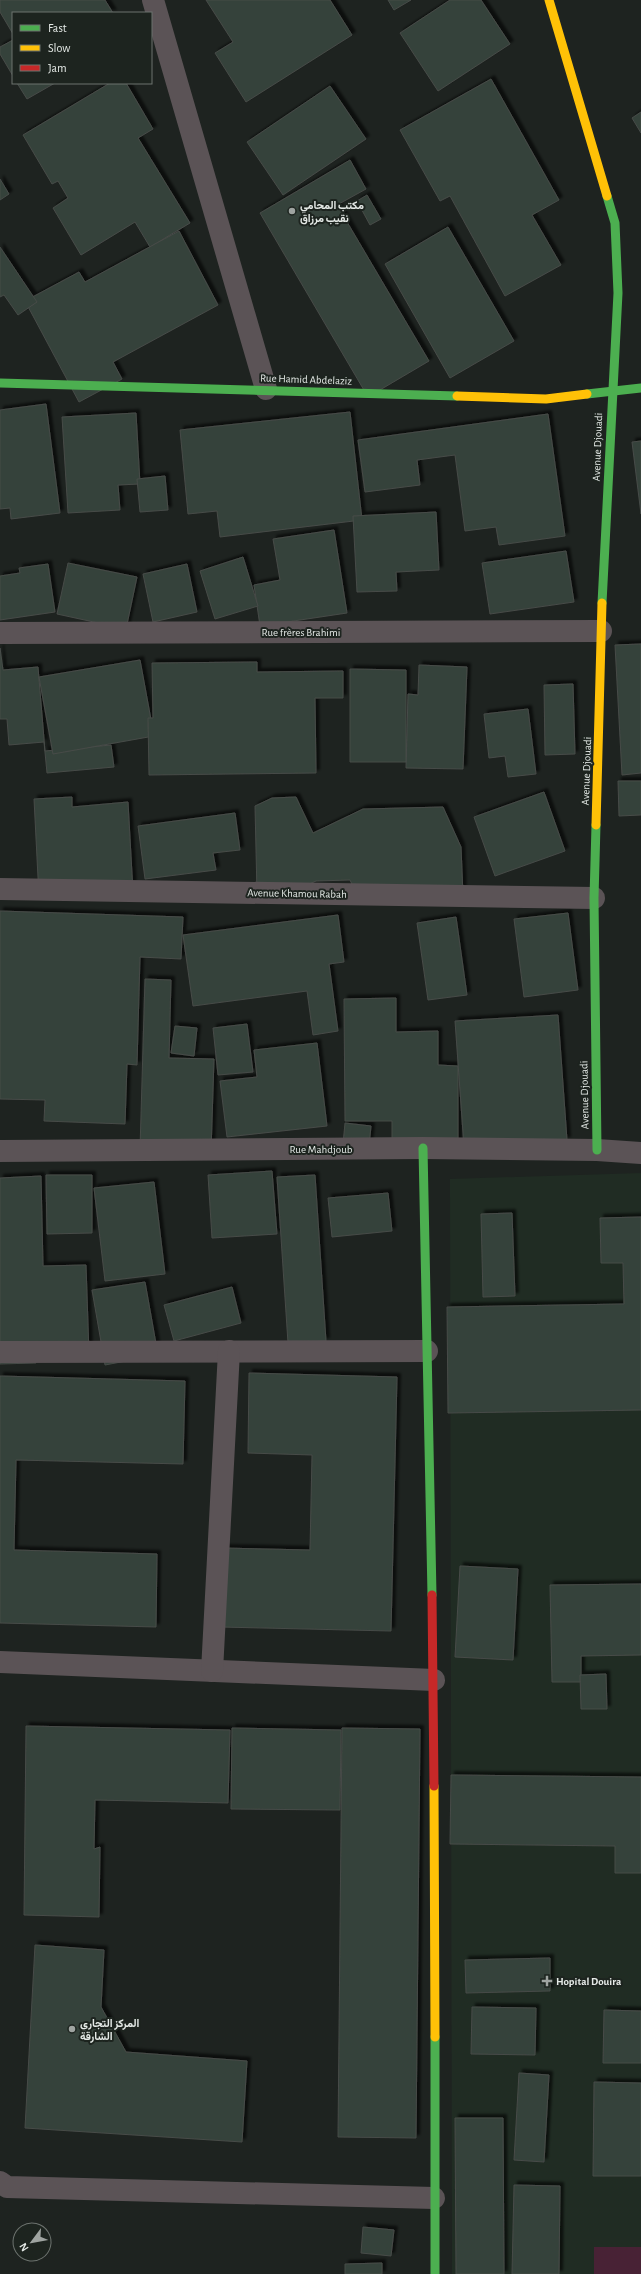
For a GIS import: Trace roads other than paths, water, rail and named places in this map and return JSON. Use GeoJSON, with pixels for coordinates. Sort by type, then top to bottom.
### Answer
{"type":"FeatureCollection","features":[{"type":"Feature","properties":{"kind":"street"},"geometry":{"type":"LineString","coordinates":[[154,0],[266,389]]}},
{"type":"Feature","properties":{"kind":"street","name":"Avenue Djouadi"},"geometry":{"type":"LineString","coordinates":[[549,0],[615,223],[618,293],[612,392],[602,631],[594,898],[597,1150]]}},
{"type":"Feature","properties":{"kind":"street","name":"Rue Hamid Abdelaziz"},"geometry":{"type":"LineString","coordinates":[[0,383],[266,389],[546,399],[641,388]]}},
{"type":"Feature","properties":{"kind":"street","name":"Rue frères Brahimi"},"geometry":{"type":"LineString","coordinates":[[0,633],[602,631]]}},
{"type":"Feature","properties":{"kind":"street","name":"Avenue Khamou Rabah"},"geometry":{"type":"LineString","coordinates":[[0,889],[594,898]]}},
{"type":"Feature","properties":{"kind":"street"},"geometry":{"type":"LineString","coordinates":[[423,1148],[434,1680],[435,2274]]}},
{"type":"Feature","properties":{"kind":"street","name":"Rue Mahdjoub"},"geometry":{"type":"LineString","coordinates":[[0,1151],[423,1148],[597,1150],[641,1153]]}},
{"type":"Feature","properties":{"kind":"street"},"geometry":{"type":"LineString","coordinates":[[212,1671],[229,1351]]}},
{"type":"Feature","properties":{"kind":"street"},"geometry":{"type":"LineString","coordinates":[[0,1352],[426,1351]]}},
{"type":"Feature","properties":{"kind":"street"},"geometry":{"type":"LineString","coordinates":[[0,1662],[434,1680]]}},
{"type":"Feature","properties":{"kind":"street"},"geometry":{"type":"LineString","coordinates":[[0,2182],[7,2187],[434,2198]]}},
{"type":"Feature","properties":{"kind":"place","name":"مكتب المحامي نقيب مرزاق"},"geometry":{"type":"Point","coordinates":[292,211]}},
{"type":"Feature","properties":{"kind":"place","name":"Hopital Douira"},"geometry":{"type":"Point","coordinates":[547,1981]}},
{"type":"Feature","properties":{"kind":"place","name":"المركز التجاري الشارقة"},"geometry":{"type":"Point","coordinates":[72,2029]}}]}
